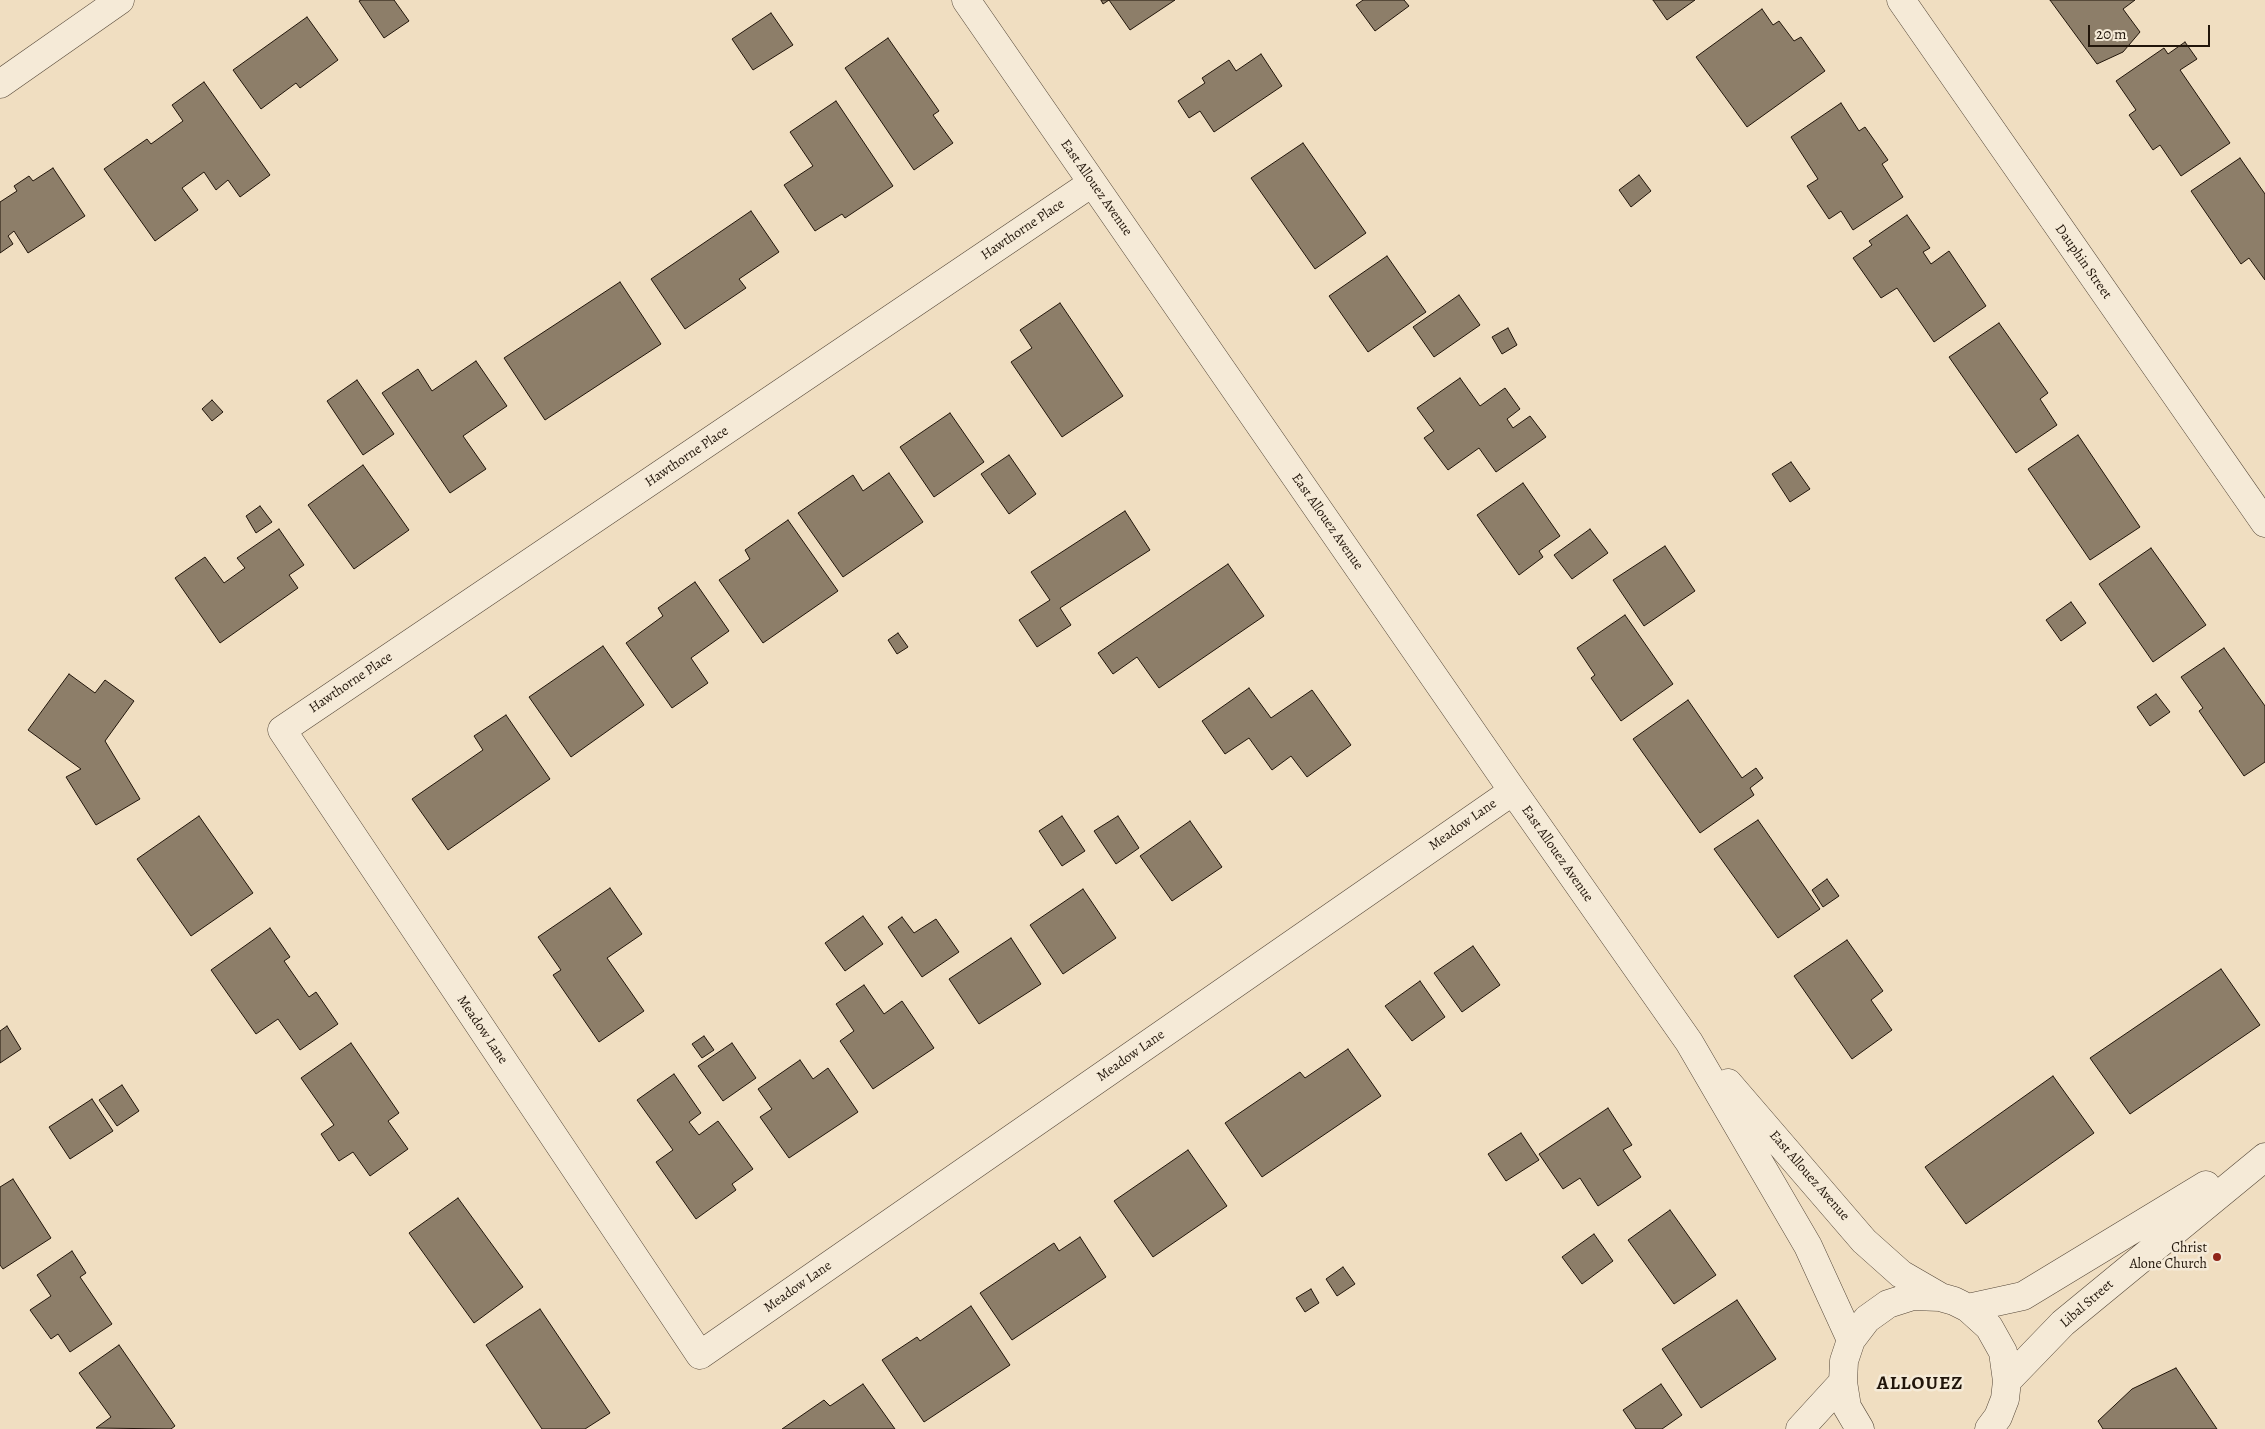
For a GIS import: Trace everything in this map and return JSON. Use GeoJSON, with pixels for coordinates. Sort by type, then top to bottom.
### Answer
{"type":"FeatureCollection","features":[{"type":"Feature","properties":{"kind":"street"},"geometry":{"type":"LineString","coordinates":[[0,84],[120,0]]}},
{"type":"Feature","properties":{"kind":"street","name":"East Allouez Avenue"},"geometry":{"type":"LineString","coordinates":[[966,0],[1513,791],[1690,1042],[1808,1246],[1851,1340]]}},
{"type":"Feature","properties":{"kind":"street","name":"Dauphin Street"},"geometry":{"type":"LineString","coordinates":[[1901,0],[2265,523]]}},
{"type":"Feature","properties":{"kind":"street","name":"Hawthorne Place"},"geometry":{"type":"LineString","coordinates":[[282,730],[1092,183]]}},
{"type":"Feature","properties":{"kind":"street","name":"Meadow Lane"},"geometry":{"type":"LineString","coordinates":[[282,730],[700,1355],[1513,791]]}},
{"type":"Feature","properties":{"kind":"street","name":"East Allouez Avenue"},"geometry":{"type":"LineString","coordinates":[[1690,1042],[1749,1106],[1864,1241],[1901,1274],[1940,1296],[1968,1308],[1989,1327],[2003,1352],[2007,1381]]}},
{"type":"Feature","properties":{"kind":"street"},"geometry":{"type":"LineString","coordinates":[[1968,1308],[2023,1296],[2265,1148]]}},
{"type":"Feature","properties":{"kind":"street","name":"Libal Street"},"geometry":{"type":"LineString","coordinates":[[2007,1381],[2063,1323],[2265,1157]]}},
{"type":"Feature","properties":{"kind":"street"},"geometry":{"type":"LineString","coordinates":[[1860,1429],[1847,1407],[1843,1382],[1844,1361],[1851,1340],[1867,1319],[1888,1304],[1913,1296],[1940,1296]]}},
{"type":"Feature","properties":{"kind":"street"},"geometry":{"type":"LineString","coordinates":[[1995,1425],[2005,1398],[2007,1381]]}},
{"type":"Feature","properties":{"kind":"street"},"geometry":{"type":"LineString","coordinates":[[1800,1429],[1843,1382]]}},
{"type":"Feature","properties":{"kind":"building"},"geometry":{"type":"Polygon","coordinates":[[[394,0],[409,21],[384,38],[359,1],[394,0]]]}},
{"type":"Feature","properties":{"kind":"building"},"geometry":{"type":"Polygon","coordinates":[[[1101,0],[1109,0],[1103,4],[1101,0]]]}},
{"type":"Feature","properties":{"kind":"building"},"geometry":{"type":"Polygon","coordinates":[[[1109,0],[1175,0],[1130,30],[1109,0]]]}},
{"type":"Feature","properties":{"kind":"building"},"geometry":{"type":"Polygon","coordinates":[[[1363,0],[1404,0],[1409,6],[1375,31],[1356,5],[1363,0]]]}},
{"type":"Feature","properties":{"kind":"building"},"geometry":{"type":"Polygon","coordinates":[[[1653,0],[1695,0],[1667,20],[1653,0]]]}},
{"type":"Feature","properties":{"kind":"building"},"geometry":{"type":"Polygon","coordinates":[[[2050,0],[2135,0],[2123,9],[2140,32],[2123,52],[2097,64],[2050,0]]]}},
{"type":"Feature","properties":{"kind":"building"},"geometry":{"type":"Polygon","coordinates":[[[1762,9],[1773,25],[1779,21],[1794,41],[1801,37],[1825,71],[1747,127],[1696,57],[1762,9]]]}},
{"type":"Feature","properties":{"kind":"building"},"geometry":{"type":"Polygon","coordinates":[[[771,13],[793,45],[753,70],[732,39],[771,13]]]}},
{"type":"Feature","properties":{"kind":"building"},"geometry":{"type":"Polygon","coordinates":[[[307,17],[338,60],[300,88],[296,83],[261,109],[233,70],[307,17]]]}},
{"type":"Feature","properties":{"kind":"building"},"geometry":{"type":"Polygon","coordinates":[[[888,38],[939,111],[933,115],[953,143],[914,170],[845,68],[888,38]]]}},
{"type":"Feature","properties":{"kind":"building"},"geometry":{"type":"Polygon","coordinates":[[[2185,42],[2197,59],[2180,70],[2230,143],[2181,176],[2160,145],[2153,150],[2129,115],[2136,110],[2116,81],[2164,48],[2168,54],[2185,42]]]}},
{"type":"Feature","properties":{"kind":"building"},"geometry":{"type":"Polygon","coordinates":[[[1261,54],[1282,86],[1214,132],[1200,111],[1189,118],[1178,101],[1205,83],[1202,78],[1229,60],[1236,71],[1261,54]]]}},
{"type":"Feature","properties":{"kind":"building"},"geometry":{"type":"Polygon","coordinates":[[[204,82],[270,175],[240,197],[228,180],[216,190],[204,172],[182,188],[198,210],[155,241],[104,169],[147,139],[151,144],[183,121],[172,105],[204,82]]]}},
{"type":"Feature","properties":{"kind":"building"},"geometry":{"type":"Polygon","coordinates":[[[836,101],[893,186],[845,218],[842,214],[815,231],[784,185],[813,166],[790,132],[836,101]]]}},
{"type":"Feature","properties":{"kind":"building"},"geometry":{"type":"Polygon","coordinates":[[[1841,103],[1859,131],[1865,127],[1888,160],[1882,164],[1903,197],[1853,230],[1841,211],[1829,219],[1807,186],[1818,179],[1791,137],[1841,103]]]}},
{"type":"Feature","properties":{"kind":"building"},"geometry":{"type":"Polygon","coordinates":[[[1303,143],[1366,233],[1315,269],[1251,178],[1303,143]]]}},
{"type":"Feature","properties":{"kind":"building"},"geometry":{"type":"Polygon","coordinates":[[[2240,158],[2265,194],[2265,280],[2249,258],[2241,264],[2191,191],[2240,158]]]}},
{"type":"Feature","properties":{"kind":"building"},"geometry":{"type":"Polygon","coordinates":[[[53,168],[85,216],[28,253],[14,231],[8,236],[13,244],[0,253],[0,202],[17,191],[14,186],[29,176],[33,181],[53,168]]]}},
{"type":"Feature","properties":{"kind":"building"},"geometry":{"type":"Polygon","coordinates":[[[1639,175],[1651,191],[1631,207],[1619,190],[1639,175]]]}},
{"type":"Feature","properties":{"kind":"building"},"geometry":{"type":"Polygon","coordinates":[[[751,211],[779,252],[739,279],[746,288],[685,329],[651,279],[751,211]]]}},
{"type":"Feature","properties":{"kind":"building"},"geometry":{"type":"Polygon","coordinates":[[[1907,215],[1930,248],[1923,252],[1931,264],[1949,251],[1986,306],[1934,342],[1897,288],[1881,298],[1853,258],[1872,245],[1869,241],[1907,215]]]}},
{"type":"Feature","properties":{"kind":"building"},"geometry":{"type":"Polygon","coordinates":[[[1387,256],[1426,312],[1368,352],[1329,296],[1387,256]]]}},
{"type":"Feature","properties":{"kind":"building"},"geometry":{"type":"Polygon","coordinates":[[[620,282],[661,344],[545,420],[504,358],[620,282]]]}},
{"type":"Feature","properties":{"kind":"building"},"geometry":{"type":"Polygon","coordinates":[[[1459,295],[1480,325],[1434,357],[1413,327],[1459,295]]]}},
{"type":"Feature","properties":{"kind":"building"},"geometry":{"type":"Polygon","coordinates":[[[1060,303],[1123,396],[1062,437],[1011,362],[1032,348],[1020,330],[1060,303]]]}},
{"type":"Feature","properties":{"kind":"building"},"geometry":{"type":"Polygon","coordinates":[[[1999,323],[2048,393],[2040,399],[2057,425],[2016,453],[1949,357],[1999,323]]]}},
{"type":"Feature","properties":{"kind":"building"},"geometry":{"type":"Polygon","coordinates":[[[1508,328],[1517,345],[1502,354],[1492,337],[1508,328]]]}},
{"type":"Feature","properties":{"kind":"building"},"geometry":{"type":"Polygon","coordinates":[[[476,361],[507,406],[463,436],[486,469],[450,493],[382,393],[418,369],[432,391],[476,361]]]}},
{"type":"Feature","properties":{"kind":"building"},"geometry":{"type":"Polygon","coordinates":[[[1460,378],[1480,406],[1505,388],[1520,409],[1507,419],[1513,428],[1530,416],[1546,437],[1496,472],[1479,448],[1448,470],[1424,438],[1434,431],[1417,408],[1460,378]]]}},
{"type":"Feature","properties":{"kind":"building"},"geometry":{"type":"Polygon","coordinates":[[[357,380],[394,434],[363,455],[327,401],[357,380]]]}},
{"type":"Feature","properties":{"kind":"building"},"geometry":{"type":"Polygon","coordinates":[[[212,400],[223,412],[212,421],[202,409],[212,400]]]}},
{"type":"Feature","properties":{"kind":"building"},"geometry":{"type":"Polygon","coordinates":[[[950,413],[984,462],[934,497],[900,447],[950,413]]]}},
{"type":"Feature","properties":{"kind":"building"},"geometry":{"type":"Polygon","coordinates":[[[2078,435],[2140,527],[2090,560],[2028,469],[2078,435]]]}},
{"type":"Feature","properties":{"kind":"building"},"geometry":{"type":"Polygon","coordinates":[[[1009,455],[1036,494],[1009,514],[981,474],[1009,455]]]}},
{"type":"Feature","properties":{"kind":"building"},"geometry":{"type":"Polygon","coordinates":[[[1791,462],[1810,489],[1790,502],[1772,474],[1791,462]]]}},
{"type":"Feature","properties":{"kind":"building"},"geometry":{"type":"Polygon","coordinates":[[[363,465],[409,530],[354,569],[308,505],[363,465]]]}},
{"type":"Feature","properties":{"kind":"building"},"geometry":{"type":"Polygon","coordinates":[[[889,473],[923,522],[843,577],[798,513],[853,475],[863,491],[889,473]]]}},
{"type":"Feature","properties":{"kind":"building"},"geometry":{"type":"Polygon","coordinates":[[[1523,483],[1560,536],[1539,551],[1543,557],[1519,575],[1477,515],[1523,483]]]}},
{"type":"Feature","properties":{"kind":"building"},"geometry":{"type":"Polygon","coordinates":[[[260,506],[272,522],[256,533],[246,516],[260,506]]]}},
{"type":"Feature","properties":{"kind":"building"},"geometry":{"type":"Polygon","coordinates":[[[1125,511],[1150,550],[1060,608],[1071,625],[1037,647],[1019,620],[1050,600],[1031,572],[1125,511]]]}},
{"type":"Feature","properties":{"kind":"building"},"geometry":{"type":"Polygon","coordinates":[[[788,520],[838,591],[763,643],[719,580],[750,559],[745,550],[788,520]]]}},
{"type":"Feature","properties":{"kind":"building"},"geometry":{"type":"Polygon","coordinates":[[[279,529],[304,565],[289,575],[298,588],[220,643],[175,578],[205,557],[224,583],[245,568],[237,558],[279,529]]]}},
{"type":"Feature","properties":{"kind":"building"},"geometry":{"type":"Polygon","coordinates":[[[1590,529],[1608,553],[1572,579],[1554,555],[1590,529]]]}},
{"type":"Feature","properties":{"kind":"building"},"geometry":{"type":"Polygon","coordinates":[[[1665,546],[1695,591],[1644,626],[1613,580],[1665,546]]]}},
{"type":"Feature","properties":{"kind":"building"},"geometry":{"type":"Polygon","coordinates":[[[2151,548],[2206,625],[2153,662],[2099,584],[2151,548]]]}},
{"type":"Feature","properties":{"kind":"building"},"geometry":{"type":"Polygon","coordinates":[[[1228,564],[1264,616],[1159,688],[1137,657],[1113,674],[1098,653],[1228,564]]]}},
{"type":"Feature","properties":{"kind":"building"},"geometry":{"type":"Polygon","coordinates":[[[695,582],[729,631],[691,658],[708,683],[672,708],[626,643],[663,616],[658,608],[695,582]]]}},
{"type":"Feature","properties":{"kind":"building"},"geometry":{"type":"Polygon","coordinates":[[[2071,602],[2086,623],[2061,641],[2046,620],[2071,602]]]}},
{"type":"Feature","properties":{"kind":"building"},"geometry":{"type":"Polygon","coordinates":[[[1625,615],[1673,684],[1621,721],[1591,678],[1595,675],[1577,648],[1625,615]]]}},
{"type":"Feature","properties":{"kind":"building"},"geometry":{"type":"Polygon","coordinates":[[[898,633],[908,647],[897,654],[888,640],[898,633]]]}},
{"type":"Feature","properties":{"kind":"building"},"geometry":{"type":"Polygon","coordinates":[[[603,646],[644,705],[571,757],[529,697],[603,646]]]}},
{"type":"Feature","properties":{"kind":"building"},"geometry":{"type":"Polygon","coordinates":[[[2224,648],[2265,706],[2265,762],[2244,776],[2199,711],[2203,708],[2181,677],[2224,648]]]}},
{"type":"Feature","properties":{"kind":"building"},"geometry":{"type":"Polygon","coordinates":[[[69,674],[95,693],[105,680],[134,701],[105,741],[140,799],[96,825],[66,777],[81,769],[28,730],[69,674]]]}},
{"type":"Feature","properties":{"kind":"building"},"geometry":{"type":"Polygon","coordinates":[[[1249,688],[1271,718],[1312,690],[1351,745],[1307,777],[1291,756],[1272,770],[1249,738],[1225,754],[1202,721],[1249,688]]]}},
{"type":"Feature","properties":{"kind":"building"},"geometry":{"type":"Polygon","coordinates":[[[2156,694],[2170,712],[2150,726],[2137,707],[2156,694]]]}},
{"type":"Feature","properties":{"kind":"building"},"geometry":{"type":"Polygon","coordinates":[[[1688,700],[1742,778],[1756,768],[1763,778],[1750,788],[1754,795],[1700,833],[1633,739],[1688,700]]]}},
{"type":"Feature","properties":{"kind":"building"},"geometry":{"type":"Polygon","coordinates":[[[506,715],[550,779],[448,850],[412,799],[483,750],[474,736],[506,715]]]}},
{"type":"Feature","properties":{"kind":"building"},"geometry":{"type":"Polygon","coordinates":[[[199,816],[253,893],[191,936],[137,859],[199,816]]]}},
{"type":"Feature","properties":{"kind":"building"},"geometry":{"type":"Polygon","coordinates":[[[1062,816],[1085,851],[1062,866],[1039,831],[1062,816]]]}},
{"type":"Feature","properties":{"kind":"building"},"geometry":{"type":"Polygon","coordinates":[[[1118,816],[1139,848],[1116,864],[1094,831],[1118,816]]]}},
{"type":"Feature","properties":{"kind":"building"},"geometry":{"type":"Polygon","coordinates":[[[1758,820],[1820,909],[1778,938],[1714,849],[1758,820]]]}},
{"type":"Feature","properties":{"kind":"building"},"geometry":{"type":"Polygon","coordinates":[[[1190,821],[1222,867],[1172,901],[1140,856],[1190,821]]]}},
{"type":"Feature","properties":{"kind":"building"},"geometry":{"type":"Polygon","coordinates":[[[1827,879],[1839,896],[1823,907],[1812,890],[1827,879]]]}},
{"type":"Feature","properties":{"kind":"building"},"geometry":{"type":"Polygon","coordinates":[[[610,888],[642,934],[607,958],[644,1011],[599,1042],[553,975],[561,970],[538,937],[610,888]]]}},
{"type":"Feature","properties":{"kind":"building"},"geometry":{"type":"Polygon","coordinates":[[[1083,889],[1116,938],[1063,974],[1030,925],[1083,889]]]}},
{"type":"Feature","properties":{"kind":"building"},"geometry":{"type":"Polygon","coordinates":[[[863,916],[883,944],[845,971],[825,943],[863,916]]]}},
{"type":"Feature","properties":{"kind":"building"},"geometry":{"type":"Polygon","coordinates":[[[902,917],[914,933],[936,919],[959,952],[922,977],[888,927],[902,917]]]}},
{"type":"Feature","properties":{"kind":"building"},"geometry":{"type":"Polygon","coordinates":[[[270,928],[290,957],[284,961],[309,997],[316,992],[338,1024],[300,1050],[278,1019],[256,1034],[211,970],[270,928]]]}},
{"type":"Feature","properties":{"kind":"building"},"geometry":{"type":"Polygon","coordinates":[[[1011,938],[1041,984],[979,1024],[949,979],[1011,938]]]}},
{"type":"Feature","properties":{"kind":"building"},"geometry":{"type":"Polygon","coordinates":[[[1847,940],[1883,991],[1871,1000],[1892,1030],[1852,1059],[1794,976],[1847,940]]]}},
{"type":"Feature","properties":{"kind":"building"},"geometry":{"type":"Polygon","coordinates":[[[1473,946],[1500,985],[1462,1012],[1434,973],[1473,946]]]}},
{"type":"Feature","properties":{"kind":"building"},"geometry":{"type":"Polygon","coordinates":[[[2221,969],[2260,1025],[2130,1114],[2090,1058],[2221,969]]]}},
{"type":"Feature","properties":{"kind":"building"},"geometry":{"type":"Polygon","coordinates":[[[1420,981],[1445,1017],[1412,1041],[1385,1006],[1420,981]]]}},
{"type":"Feature","properties":{"kind":"building"},"geometry":{"type":"Polygon","coordinates":[[[864,985],[884,1014],[902,1001],[934,1048],[873,1089],[840,1041],[854,1031],[836,1004],[864,985]]]}},
{"type":"Feature","properties":{"kind":"building"},"geometry":{"type":"Polygon","coordinates":[[[7,1026],[21,1049],[0,1063],[0,1031],[7,1026]]]}},
{"type":"Feature","properties":{"kind":"building"},"geometry":{"type":"Polygon","coordinates":[[[704,1036],[714,1050],[702,1058],[692,1044],[704,1036]]]}},
{"type":"Feature","properties":{"kind":"building"},"geometry":{"type":"Polygon","coordinates":[[[351,1043],[399,1113],[388,1121],[408,1149],[370,1176],[353,1152],[339,1161],[321,1134],[334,1125],[301,1078],[351,1043]]]}},
{"type":"Feature","properties":{"kind":"building"},"geometry":{"type":"Polygon","coordinates":[[[732,1043],[756,1078],[723,1101],[698,1066],[732,1043]]]}},
{"type":"Feature","properties":{"kind":"building"},"geometry":{"type":"Polygon","coordinates":[[[1348,1049],[1381,1096],[1262,1177],[1225,1123],[1300,1072],[1305,1078],[1348,1049]]]}},
{"type":"Feature","properties":{"kind":"building"},"geometry":{"type":"Polygon","coordinates":[[[800,1060],[813,1079],[828,1068],[858,1112],[789,1158],[760,1117],[772,1109],[758,1089],[800,1060]]]}},
{"type":"Feature","properties":{"kind":"building"},"geometry":{"type":"Polygon","coordinates":[[[674,1074],[701,1113],[689,1122],[699,1135],[718,1121],[753,1169],[732,1184],[736,1190],[696,1219],[656,1162],[673,1150],[637,1100],[674,1074]]]}},
{"type":"Feature","properties":{"kind":"building"},"geometry":{"type":"Polygon","coordinates":[[[2053,1076],[2094,1133],[1966,1224],[1925,1167],[2053,1076]]]}},
{"type":"Feature","properties":{"kind":"building"},"geometry":{"type":"Polygon","coordinates":[[[122,1085],[139,1111],[117,1126],[99,1100],[122,1085]]]}},
{"type":"Feature","properties":{"kind":"building"},"geometry":{"type":"Polygon","coordinates":[[[92,1099],[113,1131],[70,1159],[49,1127],[92,1099]]]}},
{"type":"Feature","properties":{"kind":"building"},"geometry":{"type":"Polygon","coordinates":[[[1608,1108],[1632,1145],[1623,1150],[1641,1177],[1598,1206],[1580,1178],[1563,1189],[1539,1154],[1608,1108]]]}},
{"type":"Feature","properties":{"kind":"building"},"geometry":{"type":"Polygon","coordinates":[[[1521,1133],[1539,1160],[1506,1181],[1488,1154],[1521,1133]]]}},
{"type":"Feature","properties":{"kind":"building"},"geometry":{"type":"Polygon","coordinates":[[[1188,1150],[1227,1206],[1153,1257],[1114,1201],[1188,1150]]]}},
{"type":"Feature","properties":{"kind":"building"},"geometry":{"type":"Polygon","coordinates":[[[13,1179],[51,1238],[3,1269],[0,1265],[0,1187],[13,1179]]]}},
{"type":"Feature","properties":{"kind":"building"},"geometry":{"type":"Polygon","coordinates":[[[458,1198],[523,1287],[474,1323],[409,1233],[458,1198]]]}},
{"type":"Feature","properties":{"kind":"building"},"geometry":{"type":"Polygon","coordinates":[[[1670,1210],[1716,1275],[1674,1304],[1628,1240],[1670,1210]]]}},
{"type":"Feature","properties":{"kind":"building"},"geometry":{"type":"Polygon","coordinates":[[[1594,1234],[1613,1261],[1582,1284],[1562,1257],[1594,1234]]]}},
{"type":"Feature","properties":{"kind":"building"},"geometry":{"type":"Polygon","coordinates":[[[1080,1237],[1106,1277],[1012,1340],[980,1293],[1054,1243],[1059,1251],[1080,1237]]]}},
{"type":"Feature","properties":{"kind":"building"},"geometry":{"type":"Polygon","coordinates":[[[72,1251],[86,1273],[80,1277],[112,1324],[70,1352],[58,1334],[51,1339],[30,1310],[51,1296],[37,1275],[72,1251]]]}},
{"type":"Feature","properties":{"kind":"building"},"geometry":{"type":"Polygon","coordinates":[[[1343,1267],[1355,1284],[1337,1296],[1326,1279],[1343,1267]]]}},
{"type":"Feature","properties":{"kind":"building"},"geometry":{"type":"Polygon","coordinates":[[[1311,1289],[1319,1303],[1305,1312],[1296,1298],[1311,1289]]]}},
{"type":"Feature","properties":{"kind":"building"},"geometry":{"type":"Polygon","coordinates":[[[1737,1300],[1776,1359],[1701,1408],[1662,1349],[1737,1300]]]}},
{"type":"Feature","properties":{"kind":"building"},"geometry":{"type":"Polygon","coordinates":[[[971,1306],[1010,1365],[924,1422],[882,1360],[917,1337],[920,1341],[971,1306]]]}},
{"type":"Feature","properties":{"kind":"building"},"geometry":{"type":"Polygon","coordinates":[[[540,1309],[610,1413],[585,1429],[542,1429],[486,1345],[540,1309]]]}},
{"type":"Feature","properties":{"kind":"building"},"geometry":{"type":"Polygon","coordinates":[[[119,1345],[175,1426],[171,1429],[96,1428],[111,1417],[79,1373],[119,1345]]]}},
{"type":"Feature","properties":{"kind":"building"},"geometry":{"type":"Polygon","coordinates":[[[2176,1368],[2217,1429],[2103,1429],[2098,1421],[2132,1389],[2176,1368]]]}},
{"type":"Feature","properties":{"kind":"building"},"geometry":{"type":"Polygon","coordinates":[[[863,1384],[895,1429],[782,1429],[824,1400],[830,1406],[863,1384]]]}},
{"type":"Feature","properties":{"kind":"building"},"geometry":{"type":"Polygon","coordinates":[[[1661,1384],[1682,1415],[1662,1429],[1636,1429],[1623,1410],[1661,1384]]]}},
{"type":"Feature","properties":{"kind":"place","name":"Christ Alone Church"},"geometry":{"type":"Point","coordinates":[2217,1257]}},
{"type":"Feature","properties":{"kind":"district","name":"ALLOUEZ"},"geometry":{"type":"Point","coordinates":[1920,1384]}}]}
